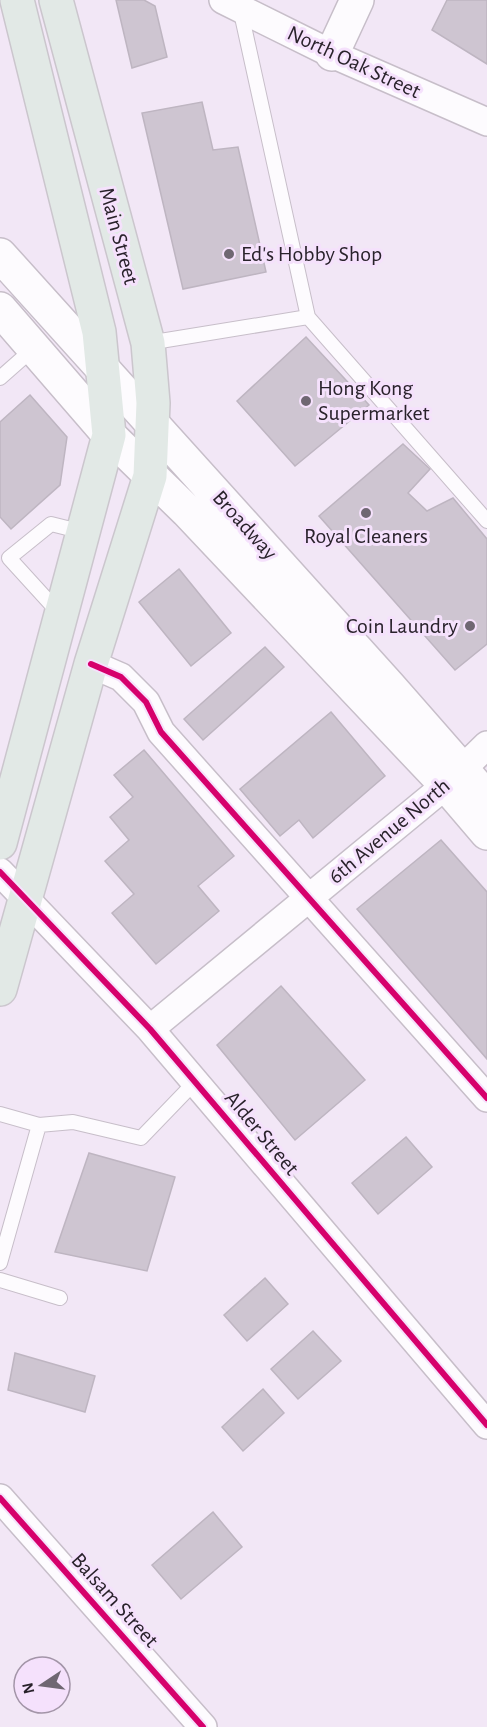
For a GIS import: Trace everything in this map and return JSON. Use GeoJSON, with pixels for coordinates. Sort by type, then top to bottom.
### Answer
{"type":"FeatureCollection","features":[{"type":"Feature","properties":{"kind":"main road","name":"Main Street"},"geometry":{"type":"LineString","coordinates":[[17,0],[99,332],[109,435]]}},
{"type":"Feature","properties":{"kind":"main road","name":"Main Street"},"geometry":{"type":"LineString","coordinates":[[0,989],[91,664],[150,476],[153,403],[148,343],[56,0]]}},
{"type":"Feature","properties":{"kind":"main road"},"geometry":{"type":"LineString","coordinates":[[332,54],[357,0]]}},
{"type":"Feature","properties":{"kind":"main road","name":"Broadway"},"geometry":{"type":"LineString","coordinates":[[0,255],[152,422],[454,777],[487,833]]}},
{"type":"Feature","properties":{"kind":"main road","name":"Broadway"},"geometry":{"type":"LineString","coordinates":[[0,309],[109,435],[454,777],[487,798]]}},
{"type":"Feature","properties":{"kind":"main road"},"geometry":{"type":"LineString","coordinates":[[0,843],[109,435]]}},
{"type":"Feature","properties":{"kind":"street","name":"North Oak Street"},"geometry":{"type":"LineString","coordinates":[[231,4],[332,54],[487,122]]}},
{"type":"Feature","properties":{"kind":"street"},"geometry":{"type":"LineString","coordinates":[[91,664],[121,677],[146,702],[161,732],[487,1098]]}},
{"type":"Feature","properties":{"kind":"street","name":"6th Avenue North"},"geometry":{"type":"LineString","coordinates":[[150,1029],[454,777],[487,746]]}},
{"type":"Feature","properties":{"kind":"street","name":"Alder Street"},"geometry":{"type":"LineString","coordinates":[[0,872],[150,1029],[487,1425]]}},
{"type":"Feature","properties":{"kind":"street","name":"Balsam Street"},"geometry":{"type":"LineString","coordinates":[[0,1498],[203,1727]]}},
{"type":"Feature","properties":{"kind":"lane"},"geometry":{"type":"LineString","coordinates":[[231,4],[308,317],[487,521]]}},
{"type":"Feature","properties":{"kind":"lane"},"geometry":{"type":"LineString","coordinates":[[148,343],[308,317]]}},
{"type":"Feature","properties":{"kind":"lane"},"geometry":{"type":"LineString","coordinates":[[0,378],[34,348]]}},
{"type":"Feature","properties":{"kind":"lane"},"geometry":{"type":"LineString","coordinates":[[61,614],[4,553],[51,524],[82,532]]}},
{"type":"Feature","properties":{"kind":"lane"},"geometry":{"type":"LineString","coordinates":[[0,1114],[39,1125],[73,1122],[141,1138],[195,1082]]}},
{"type":"Feature","properties":{"kind":"lane"},"geometry":{"type":"LineString","coordinates":[[0,1263],[39,1125]]}},
{"type":"Feature","properties":{"kind":"lane"},"geometry":{"type":"LineString","coordinates":[[0,1280],[60,1298]]}},
{"type":"Feature","properties":{"kind":"building"},"geometry":{"type":"Polygon","coordinates":[[[116,0],[144,0],[155,6],[167,57],[132,68],[116,0]]]}},
{"type":"Feature","properties":{"kind":"building"},"geometry":{"type":"Polygon","coordinates":[[[447,0],[487,0],[487,64],[432,30],[447,0]]]}},
{"type":"Feature","properties":{"kind":"building"},"geometry":{"type":"Polygon","coordinates":[[[202,102],[213,150],[238,147],[266,272],[183,289],[142,113],[202,102]]]}},
{"type":"Feature","properties":{"kind":"building"},"geometry":{"type":"Polygon","coordinates":[[[306,337],[369,405],[295,466],[237,401],[306,337]]]}},
{"type":"Feature","properties":{"kind":"building"},"geometry":{"type":"Polygon","coordinates":[[[30,395],[67,437],[60,485],[11,529],[0,517],[0,422],[30,395]]]}},
{"type":"Feature","properties":{"kind":"building"},"geometry":{"type":"Polygon","coordinates":[[[403,444],[430,469],[408,493],[427,511],[453,498],[487,539],[487,644],[455,670],[319,516],[403,444]]]}},
{"type":"Feature","properties":{"kind":"building"},"geometry":{"type":"Polygon","coordinates":[[[179,569],[231,633],[191,666],[139,602],[179,569]]]}},
{"type":"Feature","properties":{"kind":"building"},"geometry":{"type":"Polygon","coordinates":[[[265,647],[284,667],[203,740],[184,719],[265,647]]]}},
{"type":"Feature","properties":{"kind":"building"},"geometry":{"type":"Polygon","coordinates":[[[331,712],[385,776],[313,838],[299,820],[280,836],[240,789],[331,712]]]}},
{"type":"Feature","properties":{"kind":"building"},"geometry":{"type":"Polygon","coordinates":[[[144,750],[234,856],[198,886],[219,911],[156,964],[112,913],[134,894],[105,861],[129,840],[110,817],[133,797],[114,775],[144,750]]]}},
{"type":"Feature","properties":{"kind":"building"},"geometry":{"type":"Polygon","coordinates":[[[441,840],[487,892],[487,1059],[357,909],[441,840]]]}},
{"type":"Feature","properties":{"kind":"building"},"geometry":{"type":"Polygon","coordinates":[[[281,986],[365,1080],[295,1140],[217,1045],[281,986]]]}},
{"type":"Feature","properties":{"kind":"building"},"geometry":{"type":"Polygon","coordinates":[[[406,1137],[432,1167],[378,1214],[352,1183],[406,1137]]]}},
{"type":"Feature","properties":{"kind":"building"},"geometry":{"type":"Polygon","coordinates":[[[89,1153],[175,1177],[147,1271],[55,1252],[89,1153]]]}},
{"type":"Feature","properties":{"kind":"building"},"geometry":{"type":"Polygon","coordinates":[[[265,1278],[288,1304],[247,1341],[224,1315],[265,1278]]]}},
{"type":"Feature","properties":{"kind":"building"},"geometry":{"type":"Polygon","coordinates":[[[313,1331],[341,1361],[298,1399],[271,1369],[313,1331]]]}},
{"type":"Feature","properties":{"kind":"building"},"geometry":{"type":"Polygon","coordinates":[[[15,1353],[95,1376],[85,1412],[8,1390],[15,1353]]]}},
{"type":"Feature","properties":{"kind":"building"},"geometry":{"type":"Polygon","coordinates":[[[263,1389],[284,1413],[243,1451],[222,1427],[263,1389]]]}},
{"type":"Feature","properties":{"kind":"building"},"geometry":{"type":"Polygon","coordinates":[[[213,1512],[242,1547],[181,1599],[152,1565],[213,1512]]]}},
{"type":"Feature","properties":{"kind":"cycle path"},"geometry":{"type":"LineString","coordinates":[[91,664],[121,677],[146,702],[161,732],[487,1098]]}},
{"type":"Feature","properties":{"kind":"cycle path"},"geometry":{"type":"LineString","coordinates":[[0,872],[150,1029],[487,1425]]}},
{"type":"Feature","properties":{"kind":"cycle path"},"geometry":{"type":"LineString","coordinates":[[0,1498],[203,1727]]}},
{"type":"Feature","properties":{"kind":"place","name":"Ed's Hobby Shop"},"geometry":{"type":"Point","coordinates":[229,254]}},
{"type":"Feature","properties":{"kind":"place","name":"Hong Kong Supermarket"},"geometry":{"type":"Point","coordinates":[306,401]}},
{"type":"Feature","properties":{"kind":"place","name":"Royal Cleaners"},"geometry":{"type":"Point","coordinates":[366,513]}},
{"type":"Feature","properties":{"kind":"place","name":"Coin Laundry"},"geometry":{"type":"Point","coordinates":[470,626]}}]}
